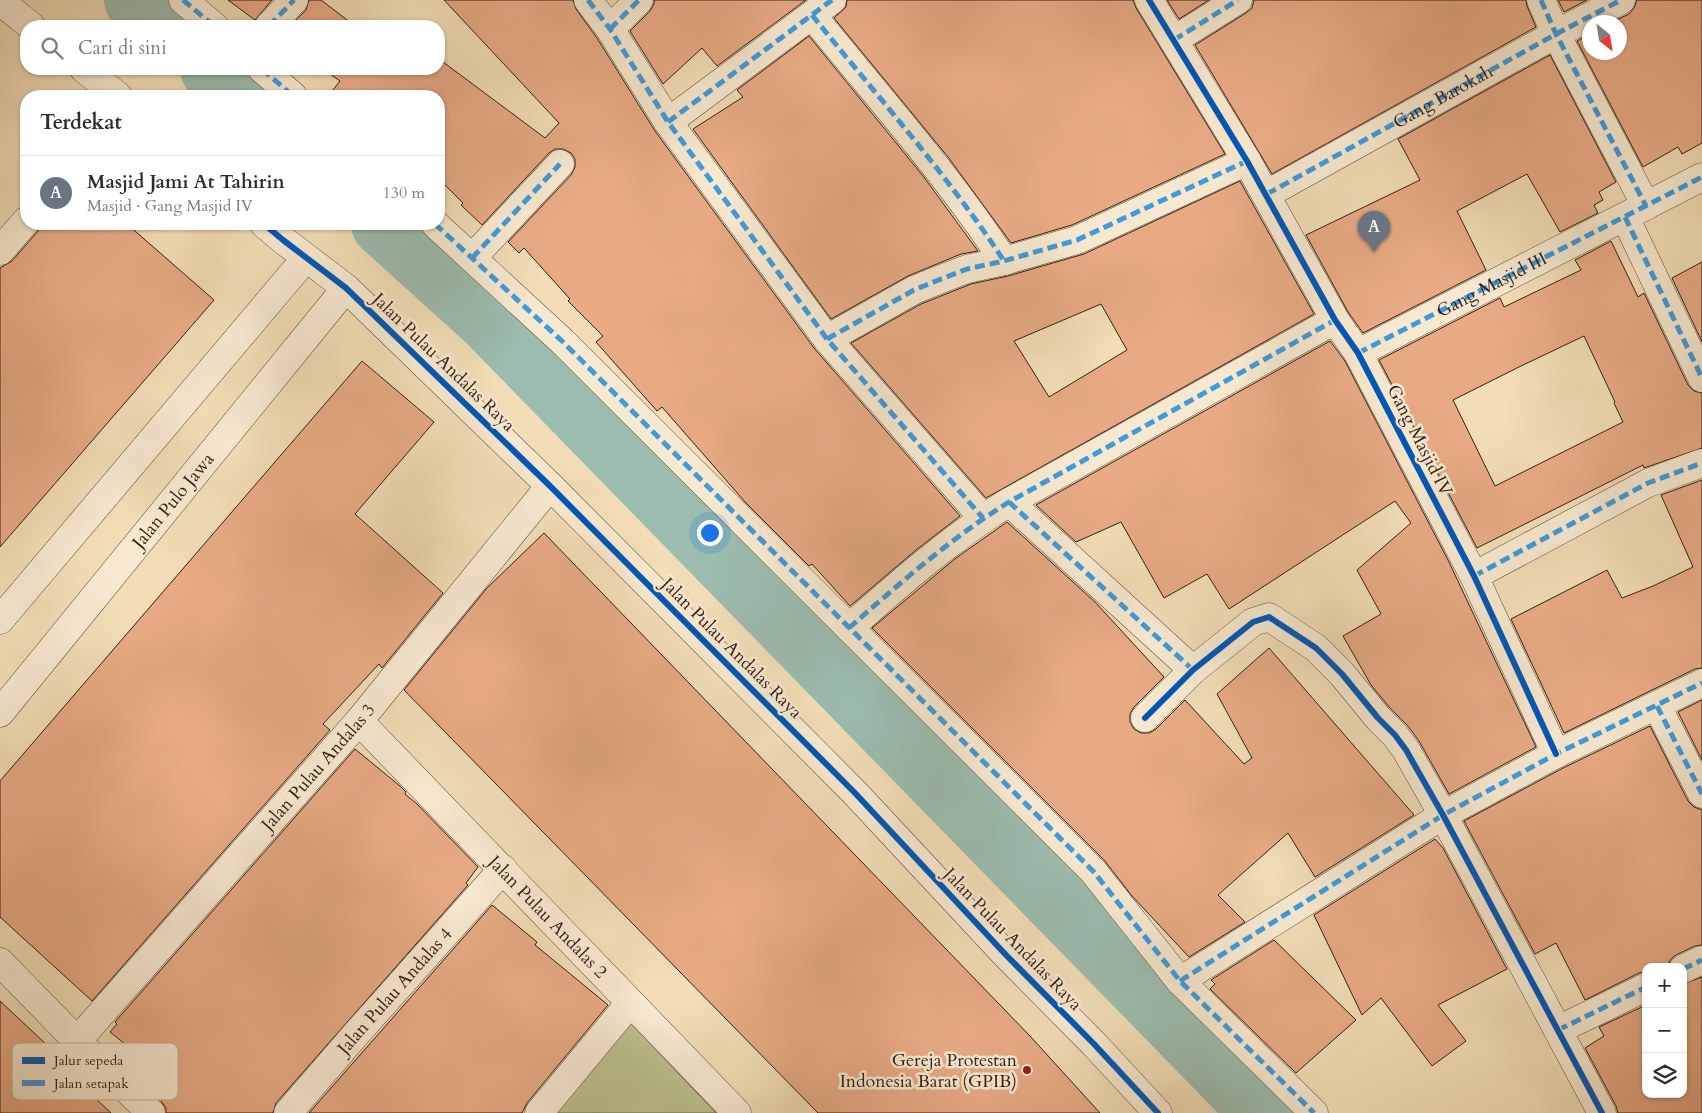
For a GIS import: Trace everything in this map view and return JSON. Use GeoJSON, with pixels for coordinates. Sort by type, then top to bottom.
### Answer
{"type":"FeatureCollection","features":[{"type":"Feature","properties":{"kind":"street"},"geometry":{"type":"LineString","coordinates":[[183,0],[207,20]]}},
{"type":"Feature","properties":{"kind":"street"},"geometry":{"type":"LineString","coordinates":[[274,20],[294,0]]}},
{"type":"Feature","properties":{"kind":"street"},"geometry":{"type":"LineString","coordinates":[[588,0],[610,29],[668,122],[827,339],[983,518]]}},
{"type":"Feature","properties":{"kind":"street"},"geometry":{"type":"LineString","coordinates":[[610,29],[639,0]]}},
{"type":"Feature","properties":{"kind":"street","name":"Gang Masjid IV"},"geometry":{"type":"LineString","coordinates":[[1149,0],[1267,194],[1335,320],[1358,352],[1474,576],[1556,754]]}},
{"type":"Feature","properties":{"kind":"street"},"geometry":{"type":"LineString","coordinates":[[1174,40],[1238,0]]}},
{"type":"Feature","properties":{"kind":"street"},"geometry":{"type":"LineString","coordinates":[[1541,0],[1635,212],[1702,378]]}},
{"type":"Feature","properties":{"kind":"street","name":"Gang Barokah"},"geometry":{"type":"LineString","coordinates":[[1267,194],[1621,0]]}},
{"type":"Feature","properties":{"kind":"street"},"geometry":{"type":"LineString","coordinates":[[0,1],[24,20]]}},
{"type":"Feature","properties":{"kind":"street"},"geometry":{"type":"LineString","coordinates":[[668,122],[822,7],[976,218],[1004,261]]}},
{"type":"Feature","properties":{"kind":"street"},"geometry":{"type":"LineString","coordinates":[[92,75],[110,90]]}},
{"type":"Feature","properties":{"kind":"street"},"geometry":{"type":"LineString","coordinates":[[269,75],[286,90]]}},
{"type":"Feature","properties":{"kind":"street"},"geometry":{"type":"LineString","coordinates":[[827,339],[914,290],[967,269],[1004,261],[1077,240],[1247,161]]}},
{"type":"Feature","properties":{"kind":"street"},"geometry":{"type":"LineString","coordinates":[[472,258],[560,164]]}},
{"type":"Feature","properties":{"kind":"street","name":"Gang Masjid III"},"geometry":{"type":"LineString","coordinates":[[1358,352],[1702,177]]}},
{"type":"Feature","properties":{"kind":"street"},"geometry":{"type":"LineString","coordinates":[[0,252],[20,228]]}},
{"type":"Feature","properties":{"kind":"street","name":"Jalan Pulau Andalas Raya"},"geometry":{"type":"LineString","coordinates":[[271,230],[346,288],[550,486],[855,794],[1158,1113]]}},
{"type":"Feature","properties":{"kind":"street"},"geometry":{"type":"LineString","coordinates":[[442,230],[563,342],[1094,871],[1180,981],[1314,1113]]}},
{"type":"Feature","properties":{"kind":"street"},"geometry":{"type":"LineString","coordinates":[[0,620],[306,258]]}},
{"type":"Feature","properties":{"kind":"street","name":"Jalan Pulo Jawa"},"geometry":{"type":"LineString","coordinates":[[0,713],[346,288]]}},
{"type":"Feature","properties":{"kind":"street"},"geometry":{"type":"LineString","coordinates":[[849,628],[904,578],[983,518],[1335,320]]}},
{"type":"Feature","properties":{"kind":"street"},"geometry":{"type":"LineString","coordinates":[[1474,576],[1648,483],[1702,463]]}},
{"type":"Feature","properties":{"kind":"street","name":"Jalan Pulau Andalas 3"},"geometry":{"type":"LineString","coordinates":[[77,1041],[358,720],[550,486]]}},
{"type":"Feature","properties":{"kind":"street"},"geometry":{"type":"LineString","coordinates":[[1009,502],[1193,670]]}},
{"type":"Feature","properties":{"kind":"street"},"geometry":{"type":"LineString","coordinates":[[1145,718],[1193,670],[1253,622],[1269,617],[1316,648],[1342,674],[1406,750],[1443,815],[1602,1113]]}},
{"type":"Feature","properties":{"kind":"street"},"geometry":{"type":"LineString","coordinates":[[1180,981],[1443,815],[1556,754],[1702,683]]}},
{"type":"Feature","properties":{"kind":"street"},"geometry":{"type":"LineString","coordinates":[[1657,706],[1702,794]]}},
{"type":"Feature","properties":{"kind":"street","name":"Jalan Pulau Andalas 2"},"geometry":{"type":"LineString","coordinates":[[358,720],[737,1113]]}},
{"type":"Feature","properties":{"kind":"street","name":"Jalan Pulau Andalas 4"},"geometry":{"type":"LineString","coordinates":[[288,1113],[356,1033],[503,869]]}},
{"type":"Feature","properties":{"kind":"street"},"geometry":{"type":"LineString","coordinates":[[1687,967],[1702,960]]}},
{"type":"Feature","properties":{"kind":"street"},"geometry":{"type":"LineString","coordinates":[[0,962],[77,1041]]}},
{"type":"Feature","properties":{"kind":"street"},"geometry":{"type":"LineString","coordinates":[[1558,1030],[1642,989]]}},
{"type":"Feature","properties":{"kind":"street"},"geometry":{"type":"LineString","coordinates":[[539,1113],[630,1003]]}},
{"type":"Feature","properties":{"kind":"street"},"geometry":{"type":"LineString","coordinates":[[138,1100],[151,1113]]}},
{"type":"Feature","properties":{"kind":"green space"},"geometry":{"type":"Polygon","coordinates":[[[630,1022],[716,1113],[553,1113],[630,1022]]]}},
{"type":"Feature","properties":{"kind":"building"},"geometry":{"type":"Polygon","coordinates":[[[228,0],[272,0],[255,20],[228,0]]]}},
{"type":"Feature","properties":{"kind":"building"},"geometry":{"type":"Polygon","coordinates":[[[309,0],[321,0],[347,20],[296,20],[306,10],[309,0]]]}},
{"type":"Feature","properties":{"kind":"building"},"geometry":{"type":"Polygon","coordinates":[[[444,0],[573,0],[576,9],[597,38],[655,131],[814,348],[960,516],[916,550],[850,606],[812,564],[809,566],[746,503],[662,407],[657,411],[596,342],[603,336],[568,301],[570,299],[524,248],[519,253],[508,242],[571,175],[575,167],[575,159],[571,153],[563,149],[555,149],[549,153],[482,225],[461,205],[463,203],[445,185],[445,90],[333,90],[340,81],[332,75],[445,75],[445,63],[545,138],[559,123],[444,0]]]}},
{"type":"Feature","properties":{"kind":"building"},"geometry":{"type":"Polygon","coordinates":[[[654,0],[806,0],[717,66],[702,48],[663,84],[630,31],[650,11],[654,0]]]}},
{"type":"Feature","properties":{"kind":"building"},"geometry":{"type":"Polygon","coordinates":[[[847,0],[1133,0],[1136,8],[1225,154],[1072,225],[1011,243],[948,157],[834,18],[846,7],[847,0]]]}},
{"type":"Feature","properties":{"kind":"building"},"geometry":{"type":"Polygon","coordinates":[[[1167,0],[1209,0],[1179,19],[1167,0]]]}},
{"type":"Feature","properties":{"kind":"building"},"geometry":{"type":"Polygon","coordinates":[[[1254,0],[1526,0],[1536,27],[1272,174],[1195,45],[1246,13],[1252,8],[1254,0]]]}},
{"type":"Feature","properties":{"kind":"building"},"geometry":{"type":"Polygon","coordinates":[[[1558,0],[1587,0],[1564,12],[1558,0]]]}},
{"type":"Feature","properties":{"kind":"building"},"geometry":{"type":"Polygon","coordinates":[[[1637,0],[1702,0],[1702,143],[1682,154],[1678,147],[1643,167],[1587,60],[1627,60],[1627,15],[1634,8],[1637,0]]]}},
{"type":"Feature","properties":{"kind":"building"},"geometry":{"type":"Polygon","coordinates":[[[809,36],[923,176],[978,251],[961,254],[908,276],[831,319],[693,129],[743,97],[737,90],[809,36]]]}},
{"type":"Feature","properties":{"kind":"building"},"geometry":{"type":"Polygon","coordinates":[[[1582,38],[1582,51],[1577,41],[1582,38]]]}},
{"type":"Feature","properties":{"kind":"building"},"geometry":{"type":"Polygon","coordinates":[[[1550,55],[1616,182],[1599,192],[1603,200],[1594,205],[1598,213],[1560,232],[1527,174],[1457,211],[1486,270],[1363,333],[1348,312],[1306,235],[1420,180],[1398,139],[1550,55]]]}},
{"type":"Feature","properties":{"kind":"building"},"geometry":{"type":"Polygon","coordinates":[[[1240,181],[1314,314],[986,498],[851,343],[921,304],[971,284],[1008,276],[1084,254],[1240,181]],[[1101,304],[1014,341],[1049,397],[1127,350],[1101,304]]]}},
{"type":"Feature","properties":{"kind":"building"},"geometry":{"type":"Polygon","coordinates":[[[134,230],[214,300],[0,547],[0,268],[12,261],[38,231],[134,230]]]}},
{"type":"Feature","properties":{"kind":"building"},"geometry":{"type":"Polygon","coordinates":[[[1611,241],[1638,297],[1644,293],[1688,385],[1694,391],[1702,393],[1702,448],[1644,468],[1643,465],[1477,548],[1379,360],[1500,298],[1504,307],[1581,270],[1575,260],[1611,241]],[[1584,336],[1453,400],[1495,486],[1623,422],[1584,336]]]}},
{"type":"Feature","properties":{"kind":"building"},"geometry":{"type":"Polygon","coordinates":[[[1702,262],[1702,342],[1672,278],[1702,262]]]}},
{"type":"Feature","properties":{"kind":"building"},"geometry":{"type":"Polygon","coordinates":[[[1330,341],[1345,361],[1449,562],[1536,747],[1449,794],[1419,741],[1371,685],[1343,636],[1381,614],[1357,570],[1411,523],[1395,501],[1229,609],[1207,574],[1164,598],[1121,522],[1076,542],[1036,505],[1330,341]]]}},
{"type":"Feature","properties":{"kind":"building"},"geometry":{"type":"Polygon","coordinates":[[[362,361],[434,422],[355,514],[443,593],[382,668],[379,664],[323,724],[330,730],[92,1001],[0,917],[0,781],[362,361]]]}},
{"type":"Feature","properties":{"kind":"building"},"geometry":{"type":"Polygon","coordinates":[[[1702,480],[1702,668],[1695,669],[1564,733],[1511,619],[1607,570],[1622,598],[1693,567],[1661,495],[1702,480]]]}},
{"type":"Feature","properties":{"kind":"building"},"geometry":{"type":"Polygon","coordinates":[[[1007,522],[1095,602],[1164,677],[1134,707],[1130,714],[1130,722],[1134,729],[1141,733],[1149,733],[1156,729],[1185,700],[1244,764],[1252,758],[1217,694],[1269,648],[1414,815],[1315,877],[1288,833],[1218,895],[1245,922],[1189,957],[1132,896],[1104,860],[872,628],[956,558],[1007,522]]]}},
{"type":"Feature","properties":{"kind":"building"},"geometry":{"type":"Polygon","coordinates":[[[544,533],[1030,1036],[1100,1113],[818,1113],[404,690],[487,588],[544,533]]]}},
{"type":"Feature","properties":{"kind":"building"},"geometry":{"type":"Polygon","coordinates":[[[1702,700],[1702,760],[1678,712],[1702,700]]]}},
{"type":"Feature","properties":{"kind":"building"},"geometry":{"type":"Polygon","coordinates":[[[1650,726],[1688,801],[1694,807],[1702,810],[1702,945],[1695,946],[1676,955],[1669,963],[1642,963],[1642,973],[1585,1000],[1556,943],[1535,954],[1464,821],[1563,768],[1650,726]]]}},
{"type":"Feature","properties":{"kind":"building"},"geometry":{"type":"Polygon","coordinates":[[[355,749],[400,786],[406,792],[405,794],[478,867],[466,883],[468,885],[276,1103],[273,1113],[166,1113],[166,1108],[162,1100],[178,1100],[178,1043],[124,1043],[110,1032],[117,1024],[115,1022],[355,749]]]}},
{"type":"Feature","properties":{"kind":"building"},"geometry":{"type":"Polygon","coordinates":[[[1435,839],[1443,848],[1507,969],[1438,1005],[1466,1041],[1432,1066],[1381,998],[1362,1015],[1314,915],[1435,839]]]}},
{"type":"Feature","properties":{"kind":"building"},"geometry":{"type":"Polygon","coordinates":[[[492,905],[537,942],[535,945],[608,1005],[527,1103],[522,1113],[309,1113],[492,905]]]}},
{"type":"Feature","properties":{"kind":"building"},"geometry":{"type":"Polygon","coordinates":[[[1274,940],[1356,1020],[1296,1073],[1210,989],[1215,984],[1211,980],[1274,940]]]}},
{"type":"Feature","properties":{"kind":"building"},"geometry":{"type":"Polygon","coordinates":[[[1702,977],[1702,1113],[1618,1113],[1585,1048],[1604,1036],[1599,1027],[1642,1007],[1642,1098],[1687,1098],[1687,983],[1702,977]]]}},
{"type":"Feature","properties":{"kind":"building"},"geometry":{"type":"Polygon","coordinates":[[[0,1001],[45,1043],[12,1043],[12,1100],[97,1100],[111,1113],[0,1113],[0,1001]]]}},
{"type":"Feature","properties":{"kind":"waterway"},"geometry":{"type":"LineString","coordinates":[[137,0],[159,20]]}},
{"type":"Feature","properties":{"kind":"waterway"},"geometry":{"type":"LineString","coordinates":[[220,75],[236,90]]}},
{"type":"Feature","properties":{"kind":"waterway"},"geometry":{"type":"LineString","coordinates":[[391,230],[488,318],[1264,1113]]}},
{"type":"Feature","properties":{"kind":"marked path"},"geometry":{"type":"LineString","coordinates":[[183,0],[207,20]]}},
{"type":"Feature","properties":{"kind":"marked path"},"geometry":{"type":"LineString","coordinates":[[275,20],[294,0]]}},
{"type":"Feature","properties":{"kind":"marked path"},"geometry":{"type":"LineString","coordinates":[[588,0],[610,29],[668,122],[827,339],[983,518]]}},
{"type":"Feature","properties":{"kind":"marked path"},"geometry":{"type":"LineString","coordinates":[[610,29],[639,0]]}},
{"type":"Feature","properties":{"kind":"marked path"},"geometry":{"type":"LineString","coordinates":[[668,122],[832,0]]}},
{"type":"Feature","properties":{"kind":"marked path"},"geometry":{"type":"LineString","coordinates":[[1174,40],[1238,0]]}},
{"type":"Feature","properties":{"kind":"marked path"},"geometry":{"type":"LineString","coordinates":[[1541,0],[1556,34],[1646,206]]}},
{"type":"Feature","properties":{"kind":"marked path"},"geometry":{"type":"LineString","coordinates":[[1267,194],[1621,0]]}},
{"type":"Feature","properties":{"kind":"marked path"},"geometry":{"type":"LineString","coordinates":[[812,15],[935,166],[1004,261]]}},
{"type":"Feature","properties":{"kind":"marked path"},"geometry":{"type":"LineString","coordinates":[[269,75],[286,90]]}},
{"type":"Feature","properties":{"kind":"marked path"},"geometry":{"type":"LineString","coordinates":[[827,339],[914,290],[967,269],[1004,261],[1077,240],[1247,161]]}},
{"type":"Feature","properties":{"kind":"marked path"},"geometry":{"type":"LineString","coordinates":[[472,258],[560,164]]}},
{"type":"Feature","properties":{"kind":"marked path"},"geometry":{"type":"LineString","coordinates":[[1358,353],[1702,177]]}},
{"type":"Feature","properties":{"kind":"marked path"},"geometry":{"type":"LineString","coordinates":[[1625,217],[1702,378]]}},
{"type":"Feature","properties":{"kind":"marked path"},"geometry":{"type":"LineString","coordinates":[[442,230],[563,342],[1093,871],[1180,981],[1314,1113]]}},
{"type":"Feature","properties":{"kind":"marked path"},"geometry":{"type":"LineString","coordinates":[[849,628],[946,546],[1009,502],[1335,320]]}},
{"type":"Feature","properties":{"kind":"marked path"},"geometry":{"type":"LineString","coordinates":[[1474,576],[1648,483],[1702,463]]}},
{"type":"Feature","properties":{"kind":"marked path"},"geometry":{"type":"LineString","coordinates":[[1009,502],[1193,670]]}},
{"type":"Feature","properties":{"kind":"marked path"},"geometry":{"type":"LineString","coordinates":[[1180,981],[1443,815],[1556,754],[1702,683]]}},
{"type":"Feature","properties":{"kind":"marked path"},"geometry":{"type":"LineString","coordinates":[[1657,706],[1702,794]]}},
{"type":"Feature","properties":{"kind":"marked path"},"geometry":{"type":"LineString","coordinates":[[1687,967],[1702,960]]}},
{"type":"Feature","properties":{"kind":"marked path"},"geometry":{"type":"LineString","coordinates":[[1558,1030],[1642,989]]}},
{"type":"Feature","properties":{"kind":"cycle path"},"geometry":{"type":"LineString","coordinates":[[1149,0],[1247,161],[1335,320],[1358,353],[1474,576],[1556,754]]}},
{"type":"Feature","properties":{"kind":"cycle path"},"geometry":{"type":"LineString","coordinates":[[271,230],[346,288],[550,486],[855,793],[1006,955],[1094,1044],[1158,1113]]}},
{"type":"Feature","properties":{"kind":"cycle path"},"geometry":{"type":"LineString","coordinates":[[1145,718],[1193,670],[1253,622],[1269,617],[1316,648],[1342,674],[1406,750],[1443,815],[1602,1113]]}},
{"type":"Feature","properties":{"kind":"place","name":"Masjid Jami At Tahirin"},"geometry":{"type":"Point","coordinates":[1374,252]}},
{"type":"Feature","properties":{"kind":"place","name":"Gereja Protestan Indonesia Barat (GPIB)"},"geometry":{"type":"Point","coordinates":[1027,1070]}}]}
